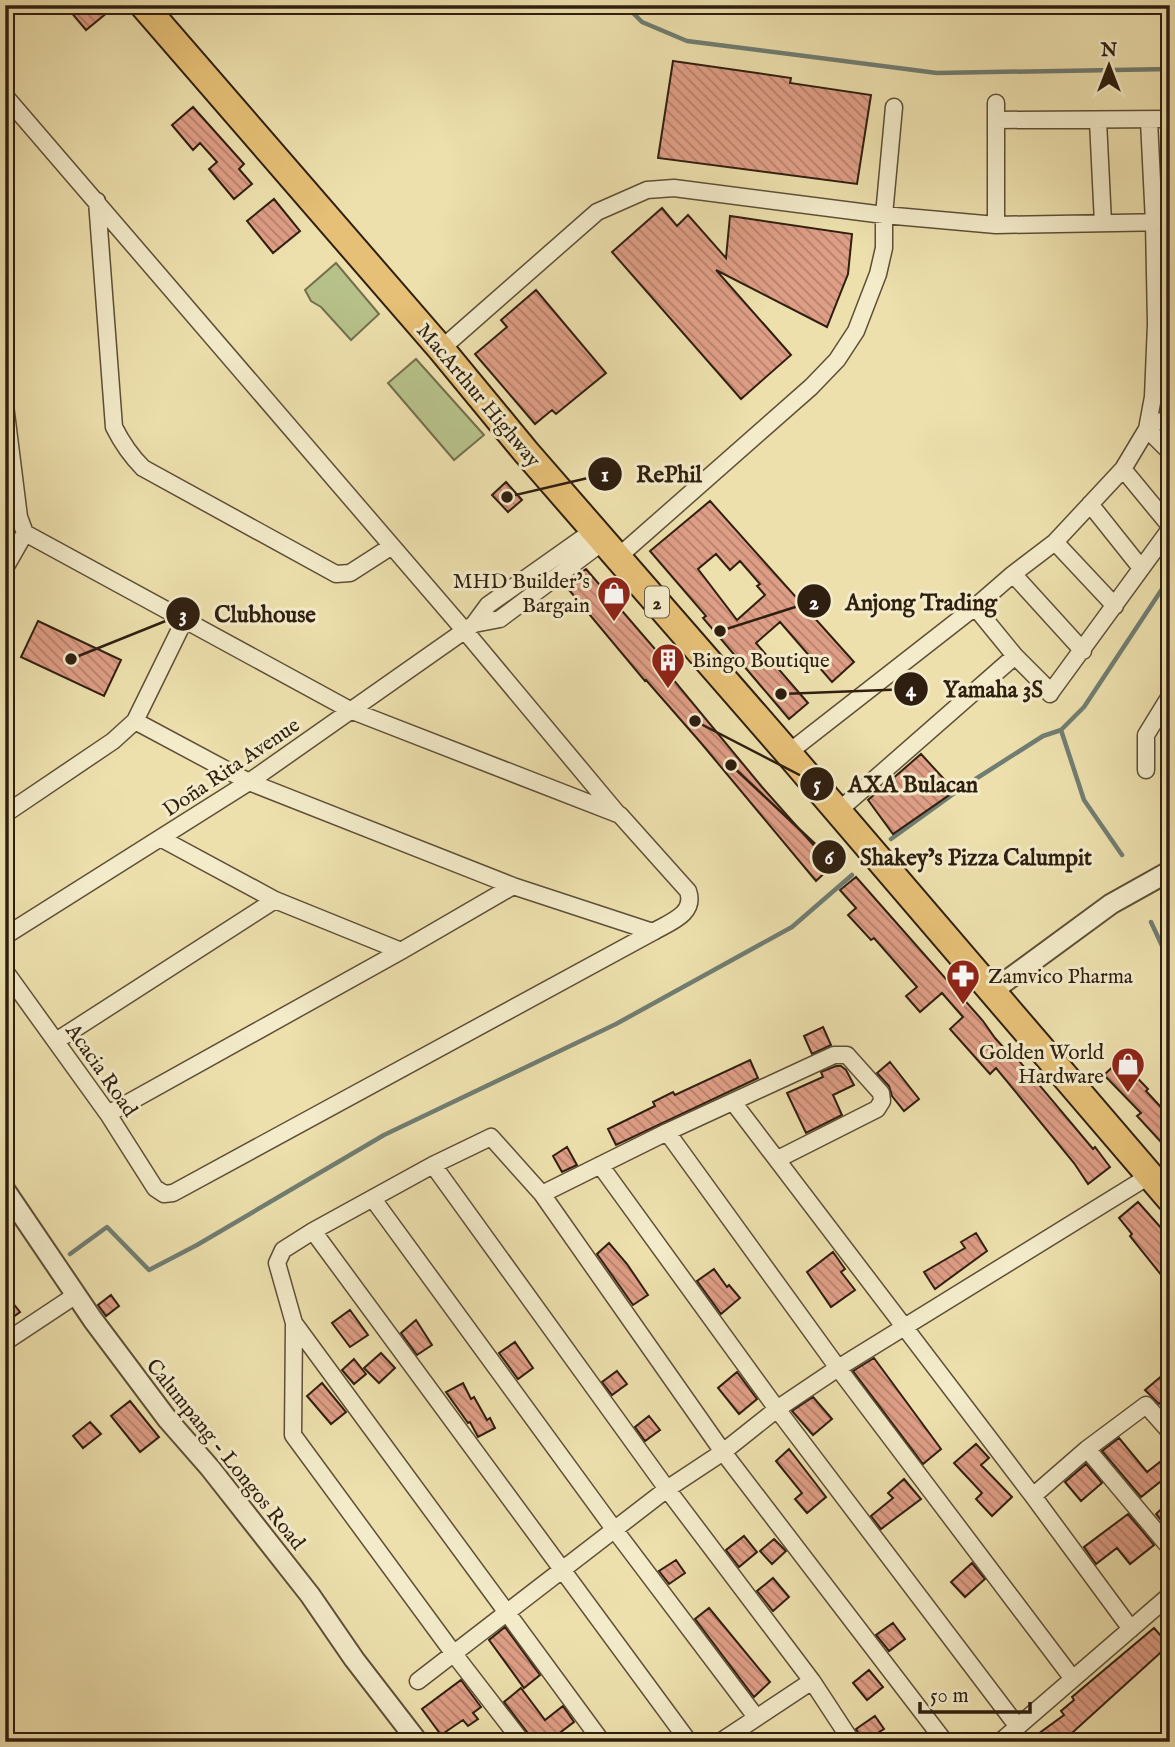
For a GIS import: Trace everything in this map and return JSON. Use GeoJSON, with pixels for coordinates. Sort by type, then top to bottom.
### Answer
{"type":"FeatureCollection","features":[{"type":"Feature","properties":{"kind":"highway","name":"MacArthur Highway"},"geometry":{"type":"LineString","coordinates":[[143,5],[441,348],[526,452],[1170,1199]]}},
{"type":"Feature","properties":{"kind":"street"},"geometry":{"type":"LineString","coordinates":[[5,96],[392,546],[470,628],[620,815],[688,891],[691,901],[687,911],[653,932],[513,886],[249,782],[135,721]]}},
{"type":"Feature","properties":{"kind":"street"},"geometry":{"type":"LineString","coordinates":[[996,103],[996,225]]}},
{"type":"Feature","properties":{"kind":"street","name":"Doña Rita Avenue"},"geometry":{"type":"LineString","coordinates":[[5,936],[249,782],[470,628],[500,619],[811,387],[837,360],[856,331],[878,274],[884,248],[884,215],[894,107]]}},
{"type":"Feature","properties":{"kind":"street"},"geometry":{"type":"LineString","coordinates":[[996,120],[1170,119]]}},
{"type":"Feature","properties":{"kind":"street"},"geometry":{"type":"LineString","coordinates":[[1098,121],[1103,223]]}},
{"type":"Feature","properties":{"kind":"street"},"geometry":{"type":"LineString","coordinates":[[788,753],[1055,542],[1123,468],[1148,425],[1162,376],[1163,324],[1162,222],[1149,121]]}},
{"type":"Feature","properties":{"kind":"street"},"geometry":{"type":"LineString","coordinates":[[441,348],[597,212],[647,190],[674,188],[884,215],[996,225],[1162,222]]}},
{"type":"Feature","properties":{"kind":"street"},"geometry":{"type":"LineString","coordinates":[[97,201],[114,427],[132,457],[144,468],[336,574],[350,573],[392,546]]}},
{"type":"Feature","properties":{"kind":"street"},"geometry":{"type":"LineString","coordinates":[[5,405],[19,517],[25,533],[350,710],[620,815]]}},
{"type":"Feature","properties":{"kind":"street"},"geometry":{"type":"LineString","coordinates":[[1148,425],[1170,422]]}},
{"type":"Feature","properties":{"kind":"street"},"geometry":{"type":"LineString","coordinates":[[1148,425],[1170,452]]}},
{"type":"Feature","properties":{"kind":"street"},"geometry":{"type":"LineString","coordinates":[[975,607],[1015,656],[1051,693],[1170,528],[1123,468]]}},
{"type":"Feature","properties":{"kind":"street"},"geometry":{"type":"LineString","coordinates":[[1090,504],[1141,568]]}},
{"type":"Feature","properties":{"kind":"street"},"geometry":{"type":"LineString","coordinates":[[5,568],[25,533]]}},
{"type":"Feature","properties":{"kind":"street"},"geometry":{"type":"LineString","coordinates":[[1055,542],[1115,606]]}},
{"type":"Feature","properties":{"kind":"street"},"geometry":{"type":"LineString","coordinates":[[1013,574],[1083,651]]}},
{"type":"Feature","properties":{"kind":"street"},"geometry":{"type":"LineString","coordinates":[[5,814],[113,741],[135,721],[184,621]]}},
{"type":"Feature","properties":{"kind":"street"},"geometry":{"type":"LineString","coordinates":[[837,812],[1015,656]]}},
{"type":"Feature","properties":{"kind":"street"},"geometry":{"type":"LineString","coordinates":[[1146,771],[1146,735],[1170,696]]}},
{"type":"Feature","properties":{"kind":"street"},"geometry":{"type":"LineString","coordinates":[[1154,721],[1170,710]]}},
{"type":"Feature","properties":{"kind":"street"},"geometry":{"type":"LineString","coordinates":[[162,839],[275,900],[401,951]]}},
{"type":"Feature","properties":{"kind":"street"},"geometry":{"type":"LineString","coordinates":[[991,992],[1111,904],[1170,870]]}},
{"type":"Feature","properties":{"kind":"street"},"geometry":{"type":"LineString","coordinates":[[108,1114],[513,886]]}},
{"type":"Feature","properties":{"kind":"street"},"geometry":{"type":"LineString","coordinates":[[56,1041],[275,900]]}},
{"type":"Feature","properties":{"kind":"street","name":"Acacia Road"},"geometry":{"type":"LineString","coordinates":[[5,971],[108,1114],[155,1188],[164,1194],[173,1193],[653,932]]}},
{"type":"Feature","properties":{"kind":"street"},"geometry":{"type":"LineString","coordinates":[[542,1194],[667,1132],[841,1053],[852,1058],[877,1086],[882,1101],[870,1115],[778,1159]]}},
{"type":"Feature","properties":{"kind":"street"},"geometry":{"type":"LineString","coordinates":[[733,1102],[1131,1629]]}},
{"type":"Feature","properties":{"kind":"street"},"geometry":{"type":"LineString","coordinates":[[667,1132],[838,1368],[1073,1679]]}},
{"type":"Feature","properties":{"kind":"street"},"geometry":{"type":"LineString","coordinates":[[522,1742],[293,1435],[294,1323],[277,1263],[283,1250],[313,1231],[433,1165],[491,1137],[542,1194],[723,1452],[945,1742]]}},
{"type":"Feature","properties":{"kind":"street"},"geometry":{"type":"LineString","coordinates":[[433,1165],[667,1489],[812,1681],[852,1742]]}},
{"type":"Feature","properties":{"kind":"street"},"geometry":{"type":"LineString","coordinates":[[600,1166],[777,1409],[1018,1727]]}},
{"type":"Feature","properties":{"kind":"street"},"geometry":{"type":"LineString","coordinates":[[418,1681],[561,1569],[667,1489],[723,1452],[777,1409],[838,1368],[1149,1176]]}},
{"type":"Feature","properties":{"kind":"street","name":"Calumpang - Longos Road"},"geometry":{"type":"LineString","coordinates":[[5,1191],[76,1295],[168,1420],[211,1468],[310,1595],[354,1659],[418,1742]]}},
{"type":"Feature","properties":{"kind":"street"},"geometry":{"type":"LineString","coordinates":[[373,1199],[755,1717]]}},
{"type":"Feature","properties":{"kind":"street"},"geometry":{"type":"LineString","coordinates":[[313,1231],[689,1742]]}},
{"type":"Feature","properties":{"kind":"street"},"geometry":{"type":"LineString","coordinates":[[5,1342],[76,1295]]}},
{"type":"Feature","properties":{"kind":"street"},"geometry":{"type":"LineString","coordinates":[[294,1323],[602,1742]]}},
{"type":"Feature","properties":{"kind":"street"},"geometry":{"type":"LineString","coordinates":[[1033,1496],[1087,1449],[1146,1405],[1170,1432]]}},
{"type":"Feature","properties":{"kind":"street"},"geometry":{"type":"LineString","coordinates":[[1087,1449],[1170,1548]]}},
{"type":"Feature","properties":{"kind":"street"},"geometry":{"type":"LineString","coordinates":[[1000,1742],[1170,1595]]}},
{"type":"Feature","properties":{"kind":"street"},"geometry":{"type":"LineString","coordinates":[[720,1742],[812,1681]]}},
{"type":"Feature","properties":{"kind":"green space"},"geometry":{"type":"Polygon","coordinates":[[[336,263],[379,314],[351,340],[321,307],[311,301],[305,290],[336,263]]]}},
{"type":"Feature","properties":{"kind":"green space"},"geometry":{"type":"Polygon","coordinates":[[[416,359],[484,435],[454,460],[388,383],[416,359]]]}},
{"type":"Feature","properties":{"kind":"building"},"geometry":{"type":"Polygon","coordinates":[[[65,5],[103,5],[108,12],[86,30],[65,5]]]}},
{"type":"Feature","properties":{"kind":"building"},"geometry":{"type":"Polygon","coordinates":[[[673,61],[791,78],[790,83],[871,95],[857,184],[658,158],[673,61]]]}},
{"type":"Feature","properties":{"kind":"building"},"geometry":{"type":"Polygon","coordinates":[[[193,107],[244,164],[239,169],[252,184],[234,199],[209,169],[217,162],[200,143],[193,150],[172,125],[193,107]]]}},
{"type":"Feature","properties":{"kind":"building"},"geometry":{"type":"Polygon","coordinates":[[[274,199],[300,231],[273,253],[247,221],[274,199]]]}},
{"type":"Feature","properties":{"kind":"building"},"geometry":{"type":"Polygon","coordinates":[[[662,208],[677,226],[688,215],[726,258],[730,216],[852,234],[848,274],[827,327],[716,270],[791,355],[741,399],[612,252],[662,208]]]}},
{"type":"Feature","properties":{"kind":"building"},"geometry":{"type":"Polygon","coordinates":[[[536,290],[606,373],[556,414],[552,410],[535,424],[475,354],[507,327],[501,320],[536,290]]]}},
{"type":"Feature","properties":{"kind":"building"},"geometry":{"type":"Polygon","coordinates":[[[506,482],[522,500],[508,512],[492,495],[506,482]]]}},
{"type":"Feature","properties":{"kind":"building"},"geometry":{"type":"Polygon","coordinates":[[[710,501],[854,662],[832,682],[780,622],[756,643],[808,703],[789,719],[650,551],[710,501]],[[716,554],[698,569],[737,620],[765,595],[757,586],[760,584],[740,561],[730,570],[716,554]]]}},
{"type":"Feature","properties":{"kind":"building"},"geometry":{"type":"Polygon","coordinates":[[[586,569],[667,663],[662,666],[762,787],[832,866],[816,881],[564,584],[586,569]]]}},
{"type":"Feature","properties":{"kind":"building"},"geometry":{"type":"Polygon","coordinates":[[[38,621],[121,660],[104,696],[21,657],[38,621]]]}},
{"type":"Feature","properties":{"kind":"building"},"geometry":{"type":"Polygon","coordinates":[[[921,754],[955,791],[893,834],[868,800],[921,754]]]}},
{"type":"Feature","properties":{"kind":"building"},"geometry":{"type":"Polygon","coordinates":[[[856,877],[1110,1167],[1088,1184],[996,1068],[990,1074],[950,1029],[963,1017],[942,993],[920,1012],[906,996],[917,987],[874,938],[871,940],[848,915],[856,908],[840,890],[856,877]]]}},
{"type":"Feature","properties":{"kind":"building"},"geometry":{"type":"Polygon","coordinates":[[[823,1027],[831,1045],[812,1054],[804,1036],[823,1027]]]}},
{"type":"Feature","properties":{"kind":"building"},"geometry":{"type":"Polygon","coordinates":[[[750,1060],[758,1078],[616,1145],[608,1129],[655,1106],[653,1102],[673,1092],[675,1095],[750,1060]]]}},
{"type":"Feature","properties":{"kind":"building"},"geometry":{"type":"Polygon","coordinates":[[[1120,1060],[1170,1117],[1170,1152],[1137,1116],[1141,1113],[1104,1075],[1120,1060]]]}},
{"type":"Feature","properties":{"kind":"building"},"geometry":{"type":"Polygon","coordinates":[[[890,1062],[919,1099],[904,1111],[892,1096],[889,1086],[877,1073],[890,1062]]]}},
{"type":"Feature","properties":{"kind":"building"},"geometry":{"type":"Polygon","coordinates":[[[836,1066],[846,1070],[854,1085],[833,1095],[842,1115],[806,1133],[787,1093],[823,1077],[821,1072],[836,1066]]]}},
{"type":"Feature","properties":{"kind":"building"},"geometry":{"type":"Polygon","coordinates":[[[567,1147],[577,1165],[562,1172],[553,1156],[567,1147]]]}},
{"type":"Feature","properties":{"kind":"building"},"geometry":{"type":"Polygon","coordinates":[[[1138,1202],[1170,1238],[1170,1286],[1119,1218],[1138,1202]]]}},
{"type":"Feature","properties":{"kind":"building"},"geometry":{"type":"Polygon","coordinates":[[[976,1233],[987,1251],[935,1289],[924,1272],[965,1248],[961,1242],[976,1233]]]}},
{"type":"Feature","properties":{"kind":"building"},"geometry":{"type":"Polygon","coordinates":[[[609,1243],[648,1295],[633,1305],[597,1254],[609,1243]]]}},
{"type":"Feature","properties":{"kind":"building"},"geometry":{"type":"Polygon","coordinates":[[[833,1252],[845,1269],[841,1272],[855,1290],[831,1307],[807,1272],[833,1252]]]}},
{"type":"Feature","properties":{"kind":"building"},"geometry":{"type":"Polygon","coordinates":[[[714,1269],[727,1287],[729,1285],[740,1298],[721,1314],[697,1281],[714,1269]]]}},
{"type":"Feature","properties":{"kind":"building"},"geometry":{"type":"Polygon","coordinates":[[[5,1293],[20,1312],[5,1323],[5,1293]]]}},
{"type":"Feature","properties":{"kind":"building"},"geometry":{"type":"Polygon","coordinates":[[[111,1295],[119,1306],[106,1316],[98,1305],[111,1295]]]}},
{"type":"Feature","properties":{"kind":"building"},"geometry":{"type":"Polygon","coordinates":[[[350,1310],[368,1335],[350,1347],[332,1323],[350,1310]]]}},
{"type":"Feature","properties":{"kind":"building"},"geometry":{"type":"Polygon","coordinates":[[[416,1320],[432,1345],[417,1355],[401,1333],[416,1320]]]}},
{"type":"Feature","properties":{"kind":"building"},"geometry":{"type":"Polygon","coordinates":[[[515,1342],[533,1368],[518,1379],[499,1353],[515,1342]]]}},
{"type":"Feature","properties":{"kind":"building"},"geometry":{"type":"Polygon","coordinates":[[[381,1353],[395,1368],[379,1383],[364,1368],[381,1353]]]}},
{"type":"Feature","properties":{"kind":"building"},"geometry":{"type":"Polygon","coordinates":[[[874,1358],[941,1449],[923,1464],[853,1371],[874,1358]]]}},
{"type":"Feature","properties":{"kind":"building"},"geometry":{"type":"Polygon","coordinates":[[[354,1359],[366,1374],[354,1384],[342,1370],[354,1359]]]}},
{"type":"Feature","properties":{"kind":"building"},"geometry":{"type":"Polygon","coordinates":[[[1170,1369],[1170,1395],[1159,1404],[1145,1390],[1170,1369]]]}},
{"type":"Feature","properties":{"kind":"building"},"geometry":{"type":"Polygon","coordinates":[[[617,1371],[627,1384],[612,1395],[602,1382],[617,1371]]]}},
{"type":"Feature","properties":{"kind":"building"},"geometry":{"type":"Polygon","coordinates":[[[737,1372],[757,1399],[739,1414],[718,1388],[737,1372]]]}},
{"type":"Feature","properties":{"kind":"building"},"geometry":{"type":"Polygon","coordinates":[[[322,1383],[346,1412],[331,1424],[307,1396],[322,1383]]]}},
{"type":"Feature","properties":{"kind":"building"},"geometry":{"type":"Polygon","coordinates":[[[463,1383],[471,1399],[474,1397],[487,1420],[490,1418],[495,1428],[478,1437],[470,1422],[468,1423],[446,1392],[463,1383]]]}},
{"type":"Feature","properties":{"kind":"building"},"geometry":{"type":"Polygon","coordinates":[[[813,1397],[832,1419],[813,1435],[792,1411],[813,1397]]]}},
{"type":"Feature","properties":{"kind":"building"},"geometry":{"type":"Polygon","coordinates":[[[130,1401],[159,1437],[140,1452],[111,1416],[130,1401]]]}},
{"type":"Feature","properties":{"kind":"building"},"geometry":{"type":"Polygon","coordinates":[[[649,1416],[660,1430],[645,1441],[635,1427],[649,1416]]]}},
{"type":"Feature","properties":{"kind":"building"},"geometry":{"type":"Polygon","coordinates":[[[90,1422],[101,1434],[83,1448],[73,1436],[90,1422]]]}},
{"type":"Feature","properties":{"kind":"building"},"geometry":{"type":"Polygon","coordinates":[[[1119,1438],[1147,1472],[1161,1461],[1170,1471],[1170,1474],[1141,1497],[1102,1451],[1119,1438]]]}},
{"type":"Feature","properties":{"kind":"building"},"geometry":{"type":"Polygon","coordinates":[[[976,1444],[989,1458],[981,1465],[1012,1497],[992,1516],[976,1499],[982,1493],[954,1463],[976,1444]]]}},
{"type":"Feature","properties":{"kind":"building"},"geometry":{"type":"Polygon","coordinates":[[[789,1449],[826,1497],[807,1513],[795,1499],[802,1493],[776,1461],[789,1449]]]}},
{"type":"Feature","properties":{"kind":"building"},"geometry":{"type":"Polygon","coordinates":[[[1086,1464],[1102,1483],[1081,1501],[1065,1482],[1086,1464]]]}},
{"type":"Feature","properties":{"kind":"building"},"geometry":{"type":"Polygon","coordinates":[[[904,1479],[921,1499],[881,1529],[871,1516],[893,1498],[888,1493],[904,1479]]]}},
{"type":"Feature","properties":{"kind":"building"},"geometry":{"type":"Polygon","coordinates":[[[1170,1501],[1170,1531],[1156,1514],[1170,1501]]]}},
{"type":"Feature","properties":{"kind":"building"},"geometry":{"type":"Polygon","coordinates":[[[1128,1514],[1154,1545],[1130,1564],[1117,1548],[1096,1564],[1084,1547],[1128,1514]]]}},
{"type":"Feature","properties":{"kind":"building"},"geometry":{"type":"Polygon","coordinates":[[[744,1536],[757,1552],[739,1567],[726,1550],[744,1536]]]}},
{"type":"Feature","properties":{"kind":"building"},"geometry":{"type":"Polygon","coordinates":[[[774,1539],[786,1551],[772,1564],[760,1551],[774,1539]]]}},
{"type":"Feature","properties":{"kind":"building"},"geometry":{"type":"Polygon","coordinates":[[[676,1560],[685,1573],[669,1584],[659,1571],[676,1560]]]}},
{"type":"Feature","properties":{"kind":"building"},"geometry":{"type":"Polygon","coordinates":[[[972,1563],[985,1579],[965,1597],[951,1582],[972,1563]]]}},
{"type":"Feature","properties":{"kind":"building"},"geometry":{"type":"Polygon","coordinates":[[[773,1578],[789,1597],[773,1611],[757,1591],[773,1578]]]}},
{"type":"Feature","properties":{"kind":"building"},"geometry":{"type":"Polygon","coordinates":[[[709,1608],[770,1682],[754,1697],[695,1619],[709,1608]]]}},
{"type":"Feature","properties":{"kind":"building"},"geometry":{"type":"Polygon","coordinates":[[[893,1623],[905,1639],[889,1651],[876,1635],[893,1623]]]}},
{"type":"Feature","properties":{"kind":"building"},"geometry":{"type":"Polygon","coordinates":[[[505,1627],[540,1675],[524,1688],[489,1640],[505,1627]]]}},
{"type":"Feature","properties":{"kind":"building"},"geometry":{"type":"Polygon","coordinates":[[[1154,1628],[1169,1645],[1073,1732],[1075,1734],[1065,1742],[1027,1742],[1064,1715],[1061,1711],[1074,1700],[1072,1697],[1154,1628]]]}},
{"type":"Feature","properties":{"kind":"building"},"geometry":{"type":"Polygon","coordinates":[[[869,1670],[883,1687],[867,1700],[853,1683],[869,1670]]]}},
{"type":"Feature","properties":{"kind":"building"},"geometry":{"type":"Polygon","coordinates":[[[461,1680],[481,1707],[473,1713],[478,1719],[468,1726],[463,1720],[441,1735],[422,1709],[461,1680]]]}},
{"type":"Feature","properties":{"kind":"building"},"geometry":{"type":"Polygon","coordinates":[[[521,1688],[545,1720],[563,1706],[574,1722],[557,1735],[563,1742],[532,1742],[504,1702],[521,1688]]]}},
{"type":"Feature","properties":{"kind":"building"},"geometry":{"type":"Polygon","coordinates":[[[875,1716],[884,1729],[863,1742],[856,1729],[875,1716]]]}},
{"type":"Feature","properties":{"kind":"waterway"},"geometry":{"type":"LineString","coordinates":[[625,5],[642,22],[687,41],[937,73],[1170,69]]}},
{"type":"Feature","properties":{"kind":"waterway"},"geometry":{"type":"LineString","coordinates":[[891,839],[963,787],[1043,736],[1061,730],[1084,707],[1170,577]]}},
{"type":"Feature","properties":{"kind":"waterway"},"geometry":{"type":"LineString","coordinates":[[1061,730],[1084,800],[1122,855]]}},
{"type":"Feature","properties":{"kind":"waterway"},"geometry":{"type":"LineString","coordinates":[[70,1254],[107,1227],[149,1270],[197,1245],[384,1135],[616,1024],[792,927],[852,875]]}},
{"type":"Feature","properties":{"kind":"waterway"},"geometry":{"type":"LineString","coordinates":[[1151,922],[1170,963]]}},
{"type":"Feature","properties":{"kind":"place","name":"RePhil"},"geometry":{"type":"Point","coordinates":[507,497]}},
{"type":"Feature","properties":{"kind":"place","name":"MHD Builder’s Bargain"},"geometry":{"type":"Point","coordinates":[614,623]}},
{"type":"Feature","properties":{"kind":"place","name":"Anjong Trading"},"geometry":{"type":"Point","coordinates":[720,631]}},
{"type":"Feature","properties":{"kind":"place","name":"Clubhouse"},"geometry":{"type":"Point","coordinates":[71,659]}},
{"type":"Feature","properties":{"kind":"place","name":"Bingo Boutique"},"geometry":{"type":"Point","coordinates":[668,690]}},
{"type":"Feature","properties":{"kind":"place","name":"Yamaha 3S"},"geometry":{"type":"Point","coordinates":[781,694]}},
{"type":"Feature","properties":{"kind":"place","name":"AXA Bulacan"},"geometry":{"type":"Point","coordinates":[695,721]}},
{"type":"Feature","properties":{"kind":"place","name":"Shakey’s Pizza Calumpit"},"geometry":{"type":"Point","coordinates":[731,765]}},
{"type":"Feature","properties":{"kind":"place","name":"Zamvico Pharma"},"geometry":{"type":"Point","coordinates":[963,1006]}},
{"type":"Feature","properties":{"kind":"place","name":"Golden World Hardware"},"geometry":{"type":"Point","coordinates":[1128,1094]}}]}
